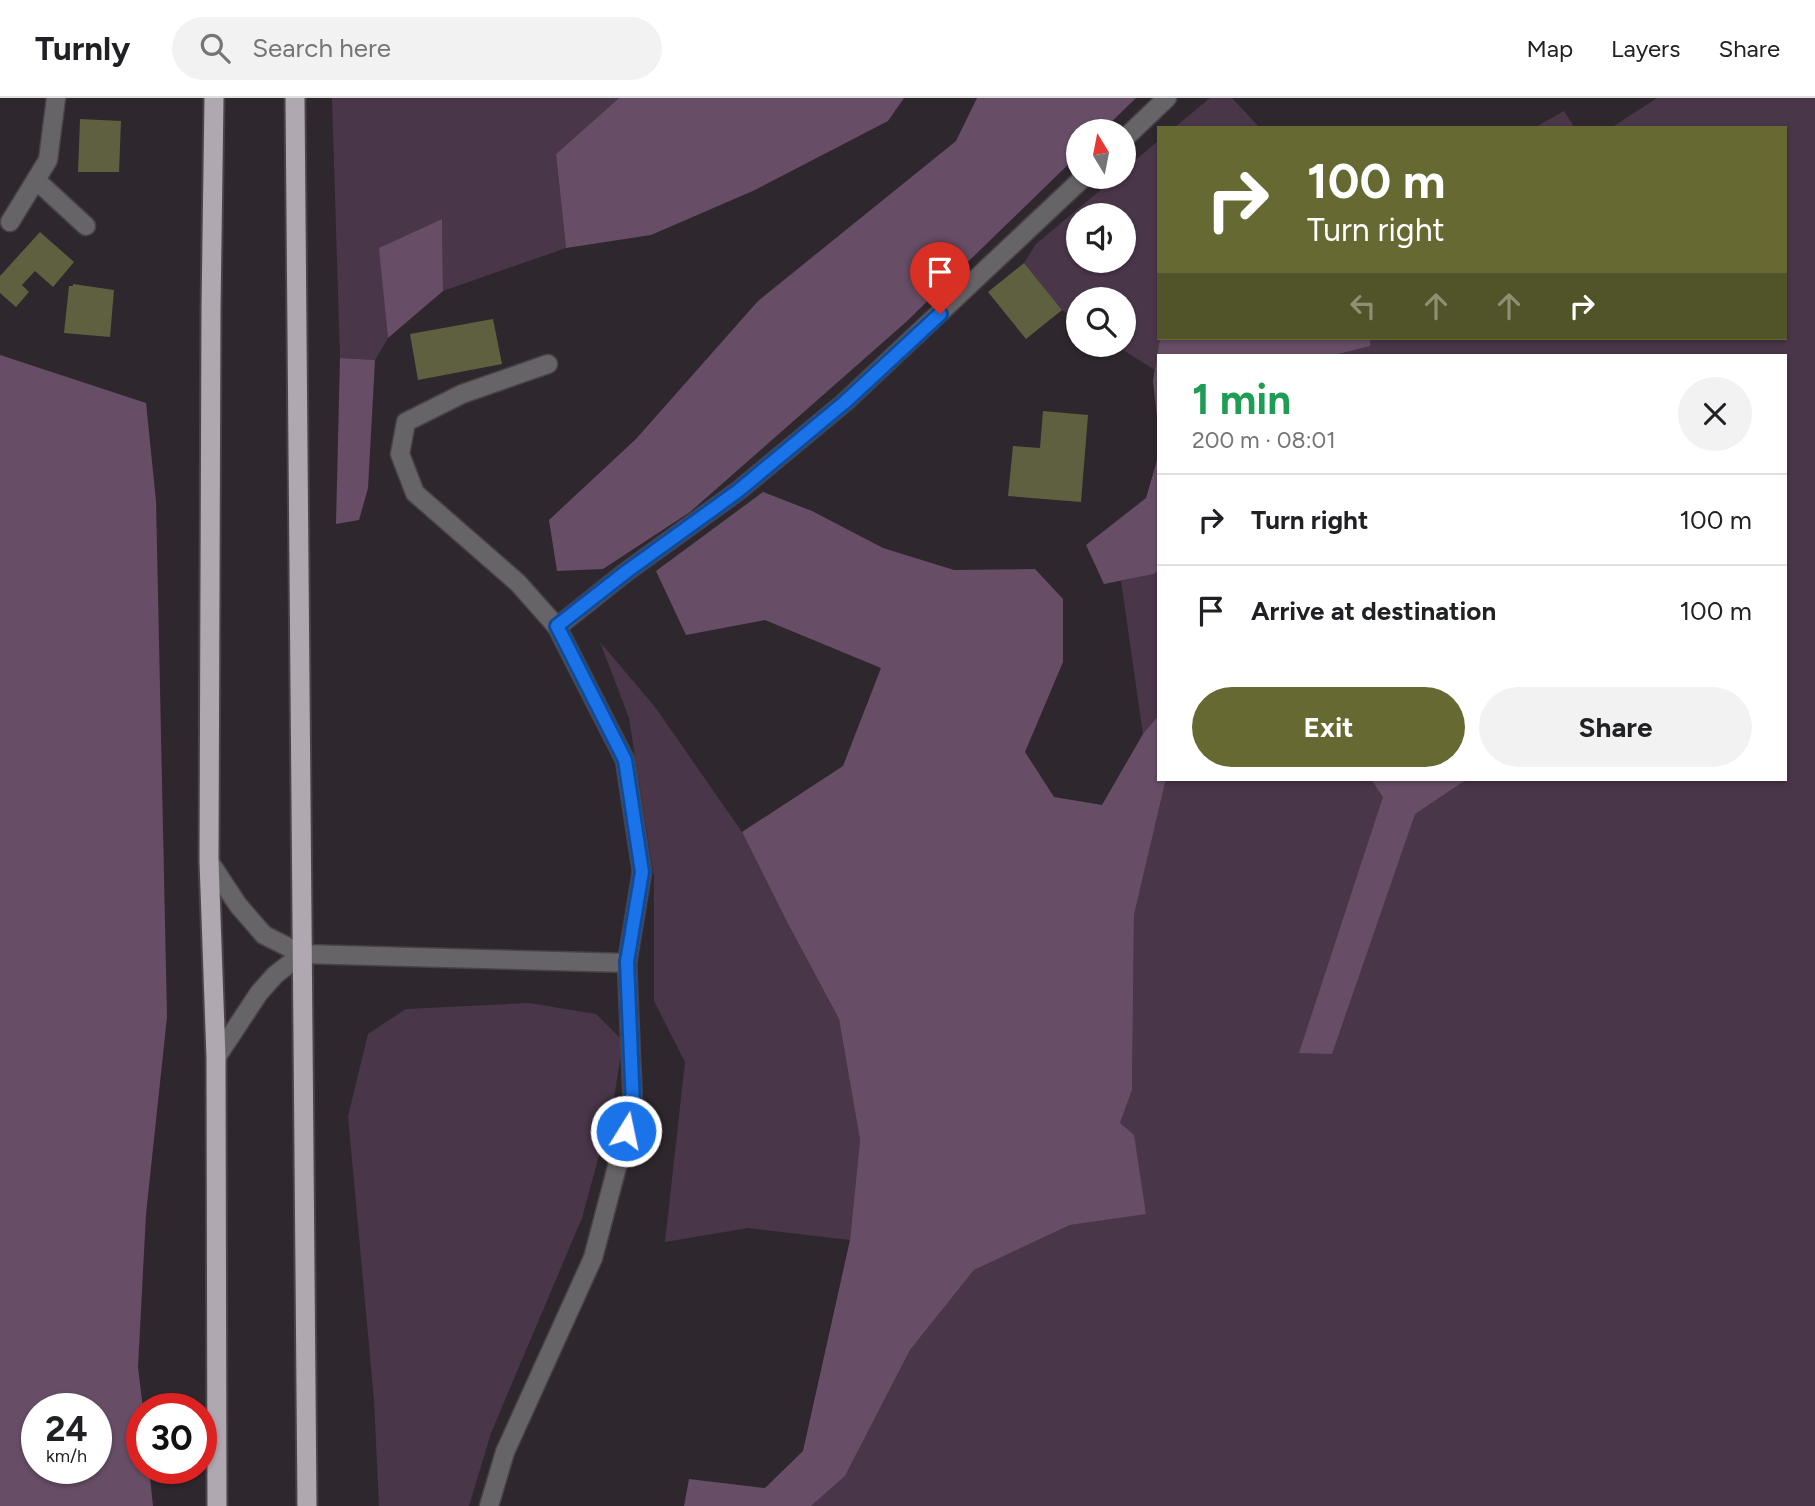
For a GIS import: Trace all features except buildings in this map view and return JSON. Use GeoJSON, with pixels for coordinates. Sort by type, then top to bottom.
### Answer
{"type":"FeatureCollection","features":[{"type":"Feature","properties":{"kind":"highway"},"geometry":{"type":"LineString","coordinates":[[214,98],[209,861],[216,1058],[217,1506]]}},
{"type":"Feature","properties":{"kind":"highway"},"geometry":{"type":"LineString","coordinates":[[295,98],[307,1506]]}},
{"type":"Feature","properties":{"kind":"street"},"geometry":{"type":"LineString","coordinates":[[10,222],[48,160],[55,98]]}},
{"type":"Feature","properties":{"kind":"street"},"geometry":{"type":"LineString","coordinates":[[1136,128],[1167,98]]}},
{"type":"Feature","properties":{"kind":"street"},"geometry":{"type":"LineString","coordinates":[[36,180],[86,226]]}},
{"type":"Feature","properties":{"kind":"street"},"geometry":{"type":"LineString","coordinates":[[557,626],[738,491],[845,402],[1071,189]]}},
{"type":"Feature","properties":{"kind":"street"},"geometry":{"type":"LineString","coordinates":[[489,1506],[505,1452],[593,1258],[633,1106],[627,962],[642,872],[625,760],[557,626],[518,583],[415,492],[400,454],[406,422],[462,394],[548,363]]}},
{"type":"Feature","properties":{"kind":"street"},"geometry":{"type":"LineString","coordinates":[[209,861],[238,905],[264,935],[302,954],[627,962]]}},
{"type":"Feature","properties":{"kind":"street"},"geometry":{"type":"LineString","coordinates":[[216,1058],[259,993],[275,975],[302,954]]}},
{"type":"Feature","properties":{"kind":"shaded area"},"geometry":{"type":"Polygon","coordinates":[[[332,98],[619,98],[556,154],[566,248],[443,291],[442,219],[380,248],[388,338],[375,360],[340,358],[332,98]]]}},
{"type":"Feature","properties":{"kind":"shaded area"},"geometry":{"type":"Polygon","coordinates":[[[619,98],[904,98],[888,121],[755,190],[651,235],[566,248],[556,154],[619,98]]]}},
{"type":"Feature","properties":{"kind":"shaded area"},"geometry":{"type":"Polygon","coordinates":[[[977,98],[1136,98],[1114,119],[1066,119],[1066,167],[906,322],[690,512],[603,569],[557,571],[549,520],[636,439],[758,301],[956,141],[977,98]]]}},
{"type":"Feature","properties":{"kind":"shaded area"},"geometry":{"type":"Polygon","coordinates":[[[1210,98],[1232,98],[1258,126],[1176,126],[1210,98]]]}},
{"type":"Feature","properties":{"kind":"shaded area"},"geometry":{"type":"Polygon","coordinates":[[[1657,98],[1815,98],[1815,1506],[811,1506],[845,1476],[910,1350],[974,1270],[1070,1225],[1146,1213],[1120,1123],[1132,1089],[1134,915],[1166,781],[1787,781],[1787,354],[1339,354],[1370,346],[1371,340],[1787,340],[1787,126],[1614,126],[1657,98]]]}},
{"type":"Feature","properties":{"kind":"shaded area"},"geometry":{"type":"Polygon","coordinates":[[[1564,111],[1574,126],[1538,126],[1564,111]]]}},
{"type":"Feature","properties":{"kind":"shaded area"},"geometry":{"type":"Polygon","coordinates":[[[1157,142],[1157,340],[1160,340],[1155,370],[1134,357],[1136,287],[1066,287],[1066,313],[1024,263],[1036,244],[1066,219],[1066,273],[1136,273],[1136,203],[1085,203],[1102,189],[1136,189],[1136,160],[1157,142]]]}},
{"type":"Feature","properties":{"kind":"shaded area"},"geometry":{"type":"Polygon","coordinates":[[[442,219],[443,291],[388,338],[379,248],[442,219]]]}},
{"type":"Feature","properties":{"kind":"shaded area"},"geometry":{"type":"Polygon","coordinates":[[[1160,340],[1371,340],[1370,346],[1339,354],[1157,354],[1160,340]]]}},
{"type":"Feature","properties":{"kind":"shaded area"},"geometry":{"type":"Polygon","coordinates":[[[0,355],[146,403],[156,501],[167,1017],[146,1214],[138,1367],[141,1393],[126,1393],[126,1484],[151,1484],[153,1506],[0,1506],[0,355]]]}},
{"type":"Feature","properties":{"kind":"shaded area"},"geometry":{"type":"Polygon","coordinates":[[[1157,356],[1157,417],[1153,381],[1157,356]]]}},
{"type":"Feature","properties":{"kind":"shaded area"},"geometry":{"type":"Polygon","coordinates":[[[340,358],[375,360],[368,488],[359,520],[336,524],[340,358]]]}},
{"type":"Feature","properties":{"kind":"shaded area"},"geometry":{"type":"Polygon","coordinates":[[[1157,460],[1157,572],[1104,584],[1086,545],[1146,498],[1157,460]]]}},
{"type":"Feature","properties":{"kind":"shaded area"},"geometry":{"type":"Polygon","coordinates":[[[763,492],[812,511],[883,548],[954,570],[1035,569],[1063,599],[1063,662],[1025,752],[1054,797],[1102,805],[1143,734],[1157,717],[1157,781],[1166,781],[1134,915],[1132,1090],[1120,1123],[1134,1135],[1146,1214],[1070,1225],[974,1270],[910,1350],[845,1476],[811,1506],[684,1506],[689,1479],[765,1488],[803,1451],[850,1240],[860,1140],[839,1019],[742,832],[843,766],[881,668],[765,620],[686,635],[656,571],[763,492]]]}},
{"type":"Feature","properties":{"kind":"shaded area"},"geometry":{"type":"Polygon","coordinates":[[[1157,572],[1157,717],[1143,734],[1121,581],[1157,572]]]}},
{"type":"Feature","properties":{"kind":"shaded area"},"geometry":{"type":"Polygon","coordinates":[[[600,642],[655,707],[742,832],[839,1019],[860,1140],[850,1240],[748,1228],[665,1242],[685,1062],[654,1001],[654,877],[629,718],[600,642]]]}},
{"type":"Feature","properties":{"kind":"shaded area"},"geometry":{"type":"Polygon","coordinates":[[[1372,781],[1464,781],[1415,814],[1332,1054],[1299,1053],[1383,797],[1372,781]]]}},
{"type":"Feature","properties":{"kind":"shaded area"},"geometry":{"type":"Polygon","coordinates":[[[529,1003],[596,1014],[623,1041],[613,1104],[582,1218],[491,1433],[469,1506],[379,1506],[374,1400],[348,1116],[368,1034],[406,1009],[529,1003]]]}},
{"type":"Feature","properties":{"kind":"route"},"geometry":{"type":"LineString","coordinates":[[626,1131],[633,1106],[627,962],[642,872],[625,760],[557,626],[738,491],[845,402],[940,314]]}}]}
